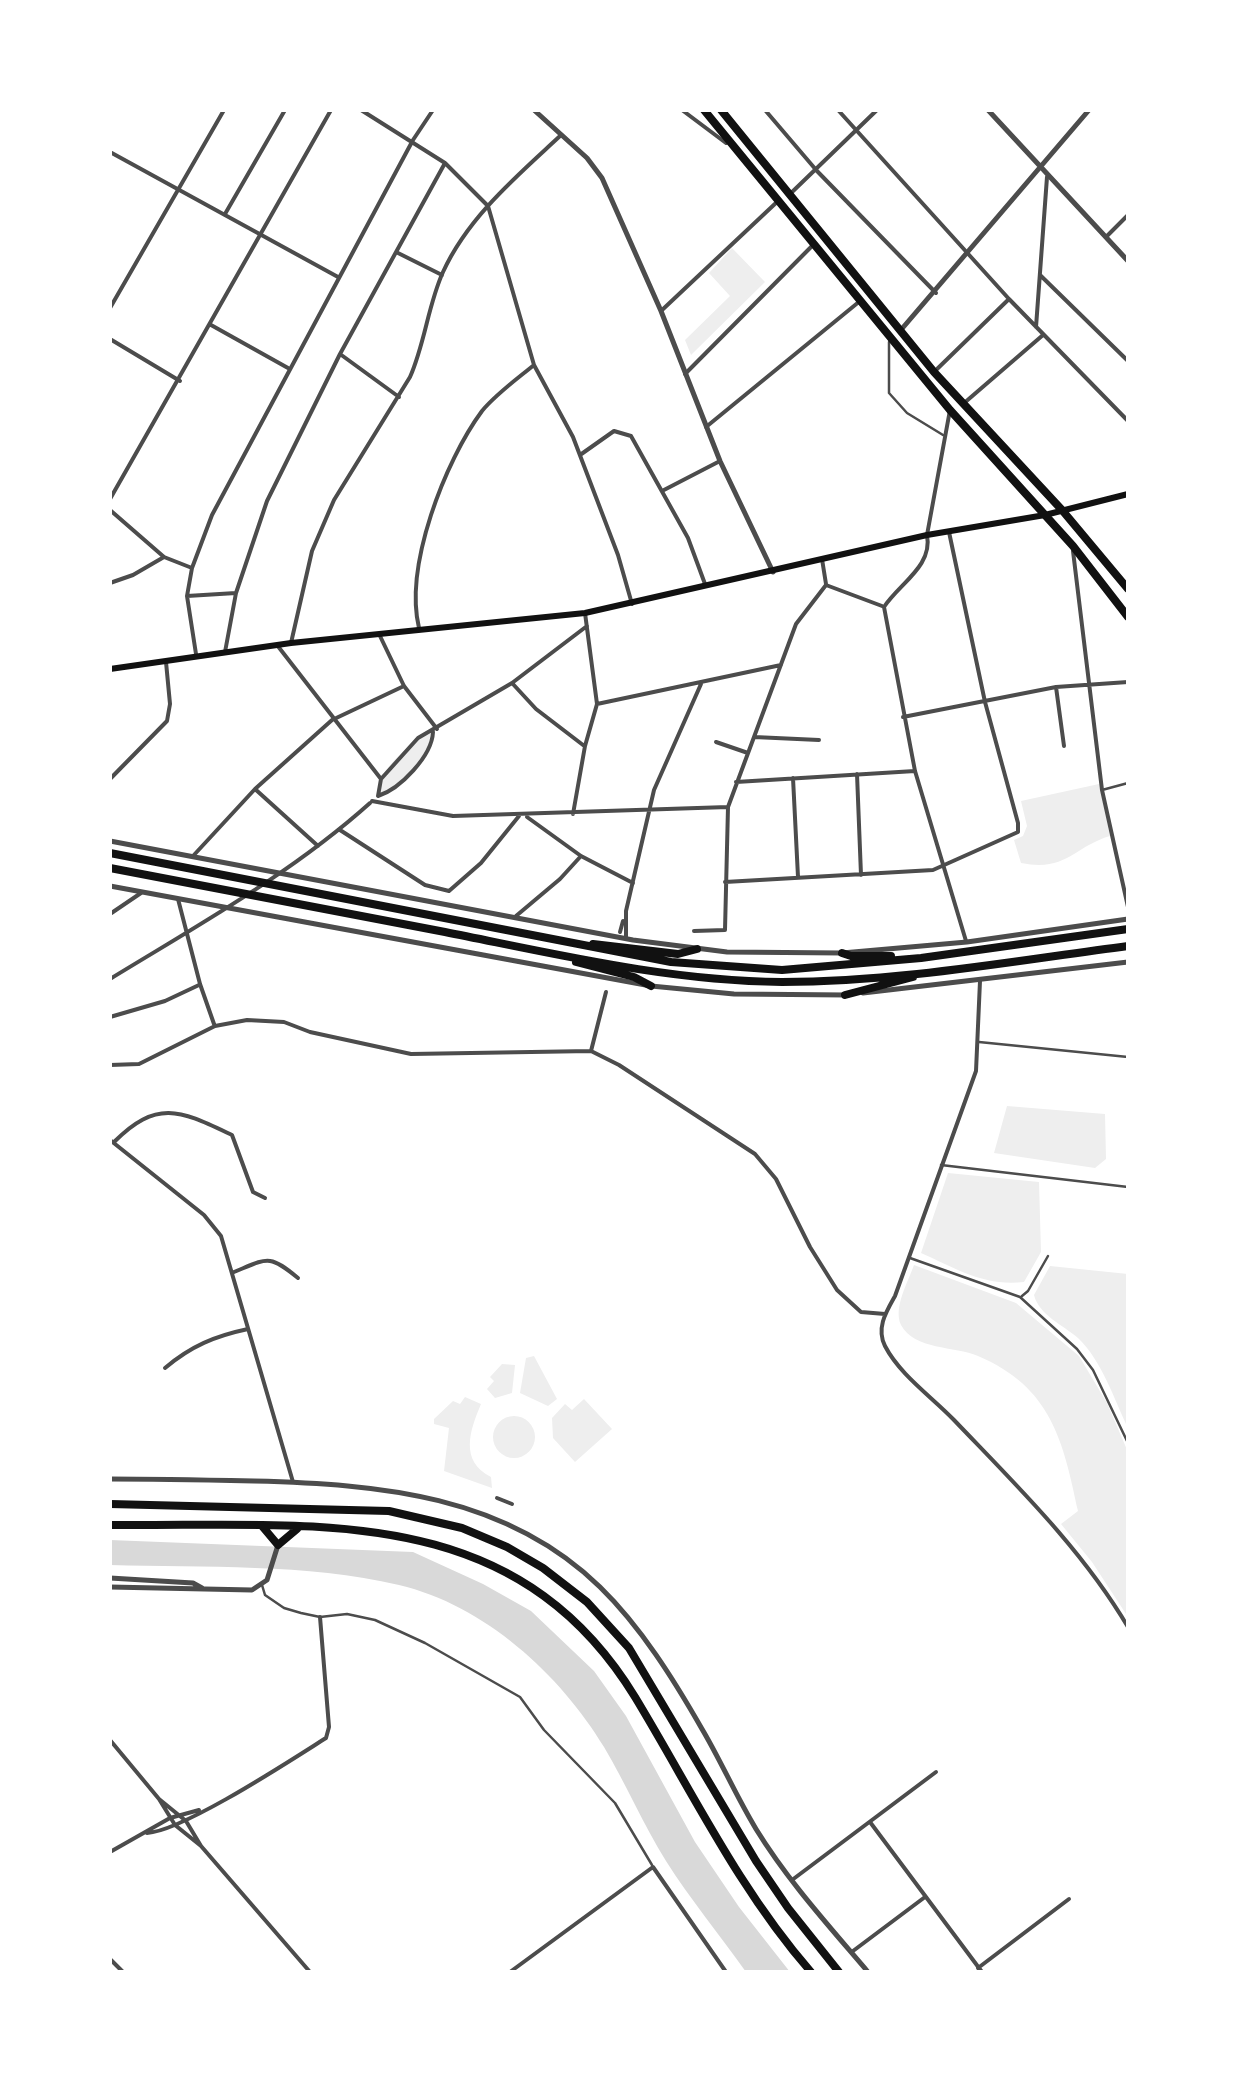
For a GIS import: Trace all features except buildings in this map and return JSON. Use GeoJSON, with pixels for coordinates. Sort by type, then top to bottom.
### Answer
{"type":"FeatureCollection","features":[{"type":"Feature","properties":{"kind":"highway"},"geometry":{"type":"LineString","coordinates":[[704,110],[888,336],[1045,514],[1128,617]]}},
{"type":"Feature","properties":{"kind":"highway"},"geometry":{"type":"LineString","coordinates":[[721,110],[900,332],[1062,510],[1128,589]]}},
{"type":"Feature","properties":{"kind":"highway"},"geometry":{"type":"LineString","coordinates":[[110,853],[671,962],[739,969],[782,970],[921,958],[1128,929]]}},
{"type":"Feature","properties":{"kind":"highway"},"geometry":{"type":"LineString","coordinates":[[110,868],[668,974],[751,980],[921,974],[1128,946]]}},
{"type":"Feature","properties":{"kind":"highway"},"geometry":{"type":"LineString","coordinates":[[585,946],[606,943],[678,954],[697,949]]}},
{"type":"Feature","properties":{"kind":"highway"},"geometry":{"type":"LineString","coordinates":[[842,953],[921,958]]}},
{"type":"Feature","properties":{"kind":"highway"},"geometry":{"type":"LineString","coordinates":[[563,956],[586,966],[634,977],[651,986]]}},
{"type":"Feature","properties":{"kind":"highway"},"geometry":{"type":"LineString","coordinates":[[845,995],[921,974]]}},
{"type":"Feature","properties":{"kind":"highway"},"geometry":{"type":"LineString","coordinates":[[110,1504],[389,1511],[462,1528],[525,1557],[587,1602],[629,1648],[737,1832],[788,1908],[840,1972]]}},
{"type":"Feature","properties":{"kind":"highway"},"geometry":{"type":"LineString","coordinates":[[110,1524],[300,1526],[382,1532],[476,1557],[512,1576],[570,1618],[600,1648],[628,1688],[718,1845],[811,1972]]}},
{"type":"Feature","properties":{"kind":"highway"},"geometry":{"type":"LineString","coordinates":[[262,1526],[278,1545],[300,1526]]}},
{"type":"Feature","properties":{"kind":"main road"},"geometry":{"type":"LineString","coordinates":[[110,668],[632,604],[927,535],[1045,514],[1128,494]]}},
{"type":"Feature","properties":{"kind":"street"},"geometry":{"type":"LineString","coordinates":[[110,308],[224,110]]}},
{"type":"Feature","properties":{"kind":"street"},"geometry":{"type":"LineString","coordinates":[[224,216],[285,110]]}},
{"type":"Feature","properties":{"kind":"street"},"geometry":{"type":"LineString","coordinates":[[110,500],[331,110]]}},
{"type":"Feature","properties":{"kind":"street"},"geometry":{"type":"LineString","coordinates":[[361,110],[445,163],[488,206],[534,365],[580,455],[632,604]]}},
{"type":"Feature","properties":{"kind":"street"},"geometry":{"type":"LineString","coordinates":[[196,656],[187,596],[192,568],[212,514],[288,368],[433,110]]}},
{"type":"Feature","properties":{"kind":"street"},"geometry":{"type":"LineString","coordinates":[[534,110],[587,158],[602,178],[661,311],[720,461],[773,572]]}},
{"type":"Feature","properties":{"kind":"street"},"geometry":{"type":"LineString","coordinates":[[682,110],[731,145]]}},
{"type":"Feature","properties":{"kind":"street"},"geometry":{"type":"LineString","coordinates":[[765,110],[817,171],[936,293]]}},
{"type":"Feature","properties":{"kind":"street"},"geometry":{"type":"LineString","coordinates":[[838,110],[1009,299],[1128,421]]}},
{"type":"Feature","properties":{"kind":"street"},"geometry":{"type":"LineString","coordinates":[[790,194],[876,110]]}},
{"type":"Feature","properties":{"kind":"street"},"geometry":{"type":"LineString","coordinates":[[988,110],[1128,261]]}},
{"type":"Feature","properties":{"kind":"street"},"geometry":{"type":"LineString","coordinates":[[900,332],[1089,110]]}},
{"type":"Feature","properties":{"kind":"street"},"geometry":{"type":"LineString","coordinates":[[291,643],[312,551],[334,500],[399,398],[420,356],[442,274],[488,206],[561,135]]}},
{"type":"Feature","properties":{"kind":"street"},"geometry":{"type":"LineString","coordinates":[[110,152],[338,277]]}},
{"type":"Feature","properties":{"kind":"street"},"geometry":{"type":"LineString","coordinates":[[225,652],[236,593],[266,501],[340,354],[445,163]]}},
{"type":"Feature","properties":{"kind":"street"},"geometry":{"type":"LineString","coordinates":[[1036,327],[1048,174]]}},
{"type":"Feature","properties":{"kind":"street"},"geometry":{"type":"LineString","coordinates":[[661,311],[778,201]]}},
{"type":"Feature","properties":{"kind":"street"},"geometry":{"type":"LineString","coordinates":[[1106,237],[1128,214]]}},
{"type":"Feature","properties":{"kind":"street"},"geometry":{"type":"LineString","coordinates":[[685,374],[813,244]]}},
{"type":"Feature","properties":{"kind":"street"},"geometry":{"type":"LineString","coordinates":[[398,253],[442,274]]}},
{"type":"Feature","properties":{"kind":"street"},"geometry":{"type":"LineString","coordinates":[[1040,275],[1128,361]]}},
{"type":"Feature","properties":{"kind":"street"},"geometry":{"type":"LineString","coordinates":[[934,372],[1009,299]]}},
{"type":"Feature","properties":{"kind":"street"},"geometry":{"type":"LineString","coordinates":[[706,426],[860,302]]}},
{"type":"Feature","properties":{"kind":"street"},"geometry":{"type":"LineString","coordinates":[[211,325],[288,368]]}},
{"type":"Feature","properties":{"kind":"street"},"geometry":{"type":"LineString","coordinates":[[963,404],[1043,335]]}},
{"type":"Feature","properties":{"kind":"street"},"geometry":{"type":"LineString","coordinates":[[110,339],[180,381]]}},
{"type":"Feature","properties":{"kind":"street"},"geometry":{"type":"LineString","coordinates":[[340,354],[399,398]]}},
{"type":"Feature","properties":{"kind":"street"},"geometry":{"type":"LineString","coordinates":[[419,628],[418,566],[449,470],[484,408],[534,365]]}},
{"type":"Feature","properties":{"kind":"street"},"geometry":{"type":"LineString","coordinates":[[884,607],[926,559],[950,410]]}},
{"type":"Feature","properties":{"kind":"street"},"geometry":{"type":"LineString","coordinates":[[580,455],[614,431],[634,440],[688,538],[706,587]]}},
{"type":"Feature","properties":{"kind":"street"},"geometry":{"type":"LineString","coordinates":[[662,491],[720,461]]}},
{"type":"Feature","properties":{"kind":"street"},"geometry":{"type":"LineString","coordinates":[[110,510],[164,557],[192,568]]}},
{"type":"Feature","properties":{"kind":"street"},"geometry":{"type":"LineString","coordinates":[[725,882],[918,872],[946,867],[1014,836],[1018,824],[985,702],[949,532]]}},
{"type":"Feature","properties":{"kind":"street"},"geometry":{"type":"LineString","coordinates":[[1072,546],[1102,790],[1128,906]]}},
{"type":"Feature","properties":{"kind":"street"},"geometry":{"type":"LineString","coordinates":[[110,582],[133,575],[164,557]]}},
{"type":"Feature","properties":{"kind":"street"},"geometry":{"type":"LineString","coordinates":[[694,931],[726,930],[728,807],[796,624],[826,586],[822,560]]}},
{"type":"Feature","properties":{"kind":"street"},"geometry":{"type":"LineString","coordinates":[[826,586],[884,607]]}},
{"type":"Feature","properties":{"kind":"street"},"geometry":{"type":"LineString","coordinates":[[187,596],[236,593]]}},
{"type":"Feature","properties":{"kind":"street"},"geometry":{"type":"LineString","coordinates":[[884,607],[915,771],[966,942]]}},
{"type":"Feature","properties":{"kind":"street"},"geometry":{"type":"LineString","coordinates":[[573,814],[596,704],[585,612]]}},
{"type":"Feature","properties":{"kind":"street"},"geometry":{"type":"LineString","coordinates":[[378,796],[381,779],[418,738],[512,683],[587,626]]}},
{"type":"Feature","properties":{"kind":"street"},"geometry":{"type":"LineString","coordinates":[[110,979],[234,905],[318,846],[378,796],[393,790],[422,759],[435,730],[404,686],[379,634]]}},
{"type":"Feature","properties":{"kind":"street"},"geometry":{"type":"LineString","coordinates":[[277,645],[381,779]]}},
{"type":"Feature","properties":{"kind":"street"},"geometry":{"type":"LineString","coordinates":[[110,779],[166,721],[170,704],[166,661]]}},
{"type":"Feature","properties":{"kind":"street"},"geometry":{"type":"LineString","coordinates":[[596,704],[781,665]]}},
{"type":"Feature","properties":{"kind":"street"},"geometry":{"type":"LineString","coordinates":[[903,717],[1056,687],[1128,682]]}},
{"type":"Feature","properties":{"kind":"street"},"geometry":{"type":"LineString","coordinates":[[512,683],[536,709],[585,746]]}},
{"type":"Feature","properties":{"kind":"street"},"geometry":{"type":"LineString","coordinates":[[620,932],[661,770],[701,684]]}},
{"type":"Feature","properties":{"kind":"street"},"geometry":{"type":"LineString","coordinates":[[192,856],[255,789],[332,720],[404,686]]}},
{"type":"Feature","properties":{"kind":"street"},"geometry":{"type":"LineString","coordinates":[[1056,687],[1064,746]]}},
{"type":"Feature","properties":{"kind":"street"},"geometry":{"type":"LineString","coordinates":[[754,737],[819,740]]}},
{"type":"Feature","properties":{"kind":"street"},"geometry":{"type":"LineString","coordinates":[[716,742],[748,753]]}},
{"type":"Feature","properties":{"kind":"street"},"geometry":{"type":"LineString","coordinates":[[736,782],[915,771]]}},
{"type":"Feature","properties":{"kind":"street"},"geometry":{"type":"LineString","coordinates":[[856,774],[861,875]]}},
{"type":"Feature","properties":{"kind":"street"},"geometry":{"type":"LineString","coordinates":[[792,778],[798,878]]}},
{"type":"Feature","properties":{"kind":"street"},"geometry":{"type":"LineString","coordinates":[[255,789],[318,846]]}},
{"type":"Feature","properties":{"kind":"street"},"geometry":{"type":"LineString","coordinates":[[372,801],[453,816],[728,807]]}},
{"type":"Feature","properties":{"kind":"street"},"geometry":{"type":"LineString","coordinates":[[522,815],[581,856],[633,883]]}},
{"type":"Feature","properties":{"kind":"street"},"geometry":{"type":"LineString","coordinates":[[340,830],[425,885],[449,891],[481,863],[522,815]]}},
{"type":"Feature","properties":{"kind":"street"},"geometry":{"type":"LineString","coordinates":[[110,841],[626,938],[727,952],[842,953],[966,942],[1128,919]]}},
{"type":"Feature","properties":{"kind":"street"},"geometry":{"type":"LineString","coordinates":[[516,916],[581,856]]}},
{"type":"Feature","properties":{"kind":"street"},"geometry":{"type":"LineString","coordinates":[[110,886],[234,905],[651,986],[734,994],[845,995],[1128,962]]}},
{"type":"Feature","properties":{"kind":"street"},"geometry":{"type":"LineString","coordinates":[[110,914],[141,893]]}},
{"type":"Feature","properties":{"kind":"street"},"geometry":{"type":"LineString","coordinates":[[178,899],[214,1026]]}},
{"type":"Feature","properties":{"kind":"street"},"geometry":{"type":"LineString","coordinates":[[626,911],[626,938]]}},
{"type":"Feature","properties":{"kind":"street"},"geometry":{"type":"LineString","coordinates":[[980,982],[976,1071],[881,1326],[882,1337],[892,1356],[1088,1566],[1128,1627]]}},
{"type":"Feature","properties":{"kind":"street"},"geometry":{"type":"LineString","coordinates":[[110,1017],[165,1002],[200,984]]}},
{"type":"Feature","properties":{"kind":"street"},"geometry":{"type":"LineString","coordinates":[[591,1051],[606,992]]}},
{"type":"Feature","properties":{"kind":"street"},"geometry":{"type":"LineString","coordinates":[[110,1065],[138,1064],[214,1026],[247,1020],[284,1022],[310,1032],[411,1054],[591,1051],[619,1065],[755,1154],[776,1179],[837,1290],[861,1312],[886,1314]]}},
{"type":"Feature","properties":{"kind":"street"},"geometry":{"type":"LineString","coordinates":[[265,1198],[253,1192],[232,1135],[195,1118],[175,1112],[147,1115],[112,1141],[204,1214],[221,1236],[293,1482]]}},
{"type":"Feature","properties":{"kind":"street"},"geometry":{"type":"LineString","coordinates":[[234,1272],[275,1259],[298,1278]]}},
{"type":"Feature","properties":{"kind":"street"},"geometry":{"type":"LineString","coordinates":[[165,1368],[205,1340],[248,1329]]}},
{"type":"Feature","properties":{"kind":"street"},"geometry":{"type":"LineString","coordinates":[[110,1479],[368,1486],[472,1508],[546,1546],[598,1584],[622,1610],[679,1692],[758,1832],[791,1881],[868,1972]]}},
{"type":"Feature","properties":{"kind":"street"},"geometry":{"type":"LineString","coordinates":[[497,1498],[512,1504]]}},
{"type":"Feature","properties":{"kind":"street"},"geometry":{"type":"LineString","coordinates":[[110,1587],[252,1590],[270,1574],[278,1545]]}},
{"type":"Feature","properties":{"kind":"street"},"geometry":{"type":"LineString","coordinates":[[110,1578],[189,1582],[202,1588]]}},
{"type":"Feature","properties":{"kind":"street"},"geometry":{"type":"LineString","coordinates":[[110,1851],[186,1821],[328,1735],[320,1618]]}},
{"type":"Feature","properties":{"kind":"street"},"geometry":{"type":"LineString","coordinates":[[110,1740],[159,1799],[175,1825],[201,1846]]}},
{"type":"Feature","properties":{"kind":"street"},"geometry":{"type":"LineString","coordinates":[[791,1881],[936,1772]]}},
{"type":"Feature","properties":{"kind":"street"},"geometry":{"type":"LineString","coordinates":[[159,1799],[180,1814],[201,1846],[310,1972]]}},
{"type":"Feature","properties":{"kind":"street"},"geometry":{"type":"LineString","coordinates":[[148,1834],[170,1818],[204,1809]]}},
{"type":"Feature","properties":{"kind":"street"},"geometry":{"type":"LineString","coordinates":[[870,1822],[980,1970],[1069,1899]]}},
{"type":"Feature","properties":{"kind":"street"},"geometry":{"type":"LineString","coordinates":[[510,1972],[653,1867],[726,1972]]}},
{"type":"Feature","properties":{"kind":"street"},"geometry":{"type":"LineString","coordinates":[[852,1953],[926,1897]]}},
{"type":"Feature","properties":{"kind":"street"},"geometry":{"type":"LineString","coordinates":[[110,1959],[122,1972]]}},
{"type":"Feature","properties":{"kind":"lane"},"geometry":{"type":"LineString","coordinates":[[888,336],[889,392],[907,413],[944,434]]}},
{"type":"Feature","properties":{"kind":"lane"},"geometry":{"type":"LineString","coordinates":[[1102,790],[1128,783]]}},
{"type":"Feature","properties":{"kind":"lane"},"geometry":{"type":"LineString","coordinates":[[979,1042],[1128,1056]]}},
{"type":"Feature","properties":{"kind":"lane"},"geometry":{"type":"LineString","coordinates":[[941,1165],[1128,1187]]}},
{"type":"Feature","properties":{"kind":"lane"},"geometry":{"type":"LineString","coordinates":[[1020,1297],[1028,1292],[1048,1256]]}},
{"type":"Feature","properties":{"kind":"lane"},"geometry":{"type":"LineString","coordinates":[[909,1258],[1020,1297],[1077,1349],[1108,1396],[1128,1443]]}},
{"type":"Feature","properties":{"kind":"lane"},"geometry":{"type":"LineString","coordinates":[[262,1585],[266,1596],[284,1608],[320,1618],[346,1614],[374,1620],[425,1642],[520,1697],[544,1730],[615,1803],[653,1867]]}},
{"type":"Feature","properties":{"kind":"shaded area"},"geometry":{"type":"Polygon","coordinates":[[[732,248],[765,282],[691,355],[685,340],[730,296],[709,273],[732,248]]]}},
{"type":"Feature","properties":{"kind":"shaded area"},"geometry":{"type":"Polygon","coordinates":[[[433,732],[427,751],[413,770],[378,796],[381,779],[390,765],[411,745],[433,732]]]}},
{"type":"Feature","properties":{"kind":"shaded area"},"geometry":{"type":"Polygon","coordinates":[[[1099,784],[1110,836],[1060,861],[1021,863],[1014,840],[1023,836],[1027,826],[1021,801],[1099,784]]]}},
{"type":"Feature","properties":{"kind":"shaded area"},"geometry":{"type":"Polygon","coordinates":[[[1007,1106],[1105,1114],[1106,1159],[1095,1168],[994,1153],[1007,1106]]]}},
{"type":"Feature","properties":{"kind":"shaded area"},"geometry":{"type":"Polygon","coordinates":[[[948,1173],[1039,1182],[1041,1252],[1024,1282],[983,1279],[921,1253],[948,1173]]]}},
{"type":"Feature","properties":{"kind":"shaded area"},"geometry":{"type":"Polygon","coordinates":[[[914,1265],[1016,1303],[1079,1356],[1107,1403],[1128,1452],[1128,1617],[1061,1524],[1078,1511],[1059,1439],[1038,1400],[1003,1369],[978,1356],[915,1339],[901,1325],[900,1303],[914,1265]]]}},
{"type":"Feature","properties":{"kind":"shaded area"},"geometry":{"type":"Polygon","coordinates":[[[1050,1266],[1128,1274],[1128,1428],[1101,1369],[1086,1347],[1037,1302],[1034,1295],[1050,1266]]]}},
{"type":"Feature","properties":{"kind":"shaded area"},"geometry":{"type":"Polygon","coordinates":[[[534,1356],[557,1399],[548,1406],[520,1393],[526,1358],[534,1356]]]}},
{"type":"Feature","properties":{"kind":"shaded area"},"geometry":{"type":"Polygon","coordinates":[[[502,1364],[515,1365],[512,1393],[495,1398],[487,1389],[494,1381],[490,1377],[502,1364]]]}},
{"type":"Feature","properties":{"kind":"shaded area"},"geometry":{"type":"Polygon","coordinates":[[[465,1397],[481,1404],[471,1434],[471,1454],[491,1477],[492,1488],[444,1471],[449,1428],[434,1424],[434,1419],[453,1401],[460,1404],[465,1397]]]}},
{"type":"Feature","properties":{"kind":"shaded area"},"geometry":{"type":"Polygon","coordinates":[[[584,1399],[612,1429],[575,1462],[553,1438],[552,1418],[565,1404],[572,1410],[584,1399]]]}},
{"type":"Feature","properties":{"kind":"shaded area"},"geometry":{"type":"Polygon","coordinates":[[[514,1416],[529,1422],[535,1437],[529,1452],[514,1458],[499,1452],[493,1437],[499,1422],[514,1416]]]}},
{"type":"Feature","properties":{"kind":"shaded area"},"geometry":{"type":"Polygon","coordinates":[[[110,1540],[413,1552],[531,1611],[594,1671],[626,1716],[695,1842],[790,1972],[746,1972],[666,1861],[586,1720],[542,1669],[490,1626],[430,1595],[364,1578],[255,1568],[110,1565],[110,1540]]]}}]}
